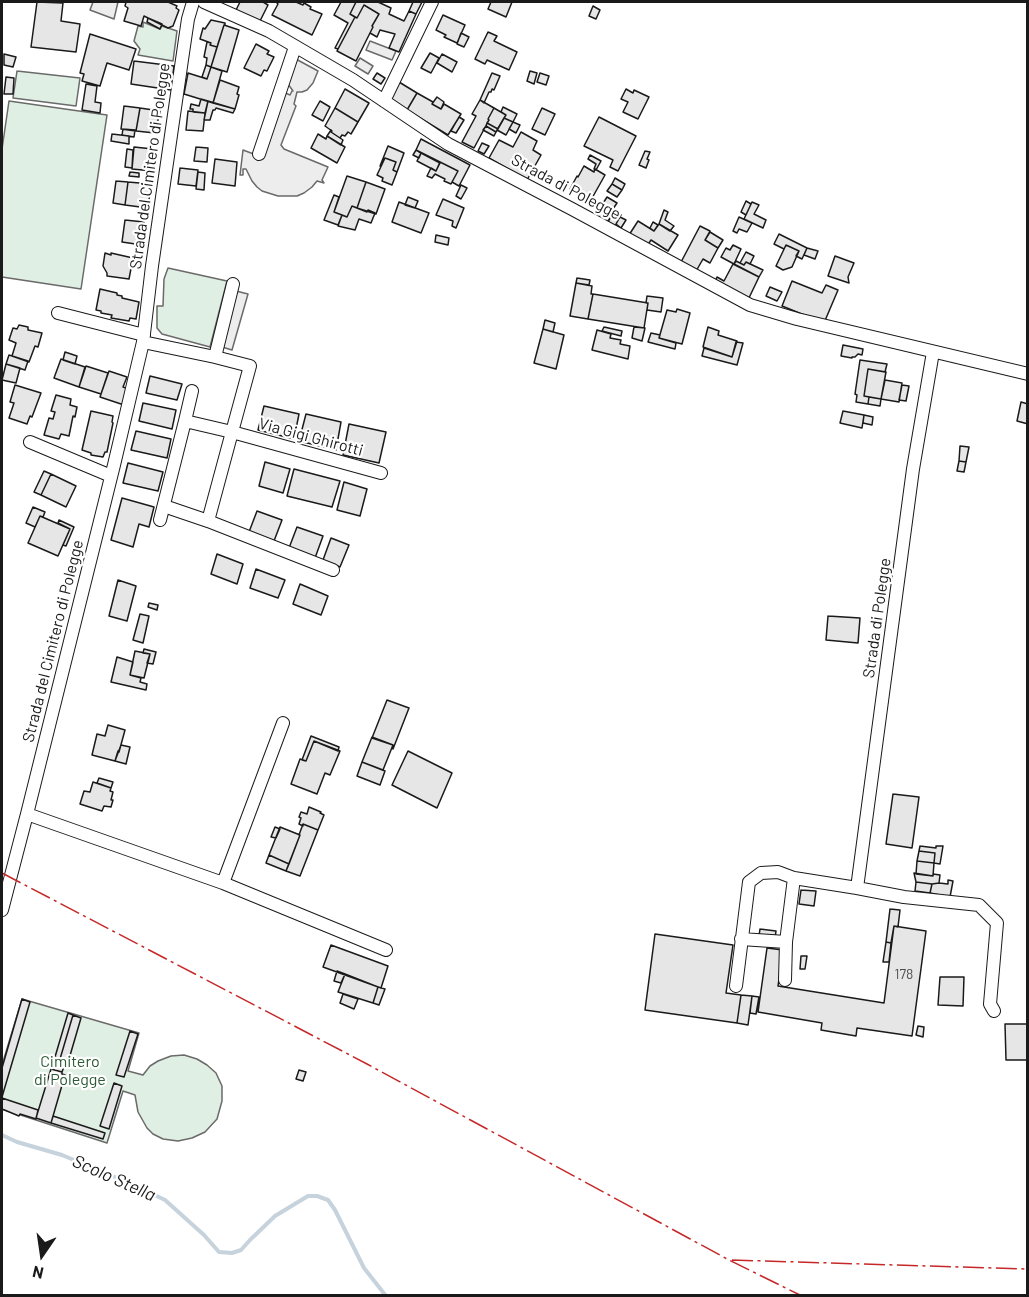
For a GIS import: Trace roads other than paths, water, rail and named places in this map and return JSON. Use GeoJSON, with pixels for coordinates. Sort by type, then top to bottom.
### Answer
{"type":"FeatureCollection","features":[{"type":"Feature","properties":{"kind":"street","name":"Strada del Cimitero di Polegge"},"geometry":{"type":"LineString","coordinates":[[2,910],[143,339],[183,46],[193,2]]}},
{"type":"Feature","properties":{"kind":"street","name":"Strada di Polegge"},"geometry":{"type":"LineString","coordinates":[[204,2],[269,31],[345,75],[448,144],[750,305],[797,319],[1028,374]]}},
{"type":"Feature","properties":{"kind":"street"},"geometry":{"type":"LineString","coordinates":[[384,101],[432,2]]}},
{"type":"Feature","properties":{"kind":"street"},"geometry":{"type":"LineString","coordinates":[[259,154],[295,47]]}},
{"type":"Feature","properties":{"kind":"street"},"geometry":{"type":"LineString","coordinates":[[215,357],[233,284]]}},
{"type":"Feature","properties":{"kind":"street"},"geometry":{"type":"LineString","coordinates":[[58,313],[143,339]]}},
{"type":"Feature","properties":{"kind":"street","name":"Via Gigi Ghirotti"},"geometry":{"type":"LineString","coordinates":[[143,339],[250,366],[208,521]]}},
{"type":"Feature","properties":{"kind":"street","name":"Strada di Polegge"},"geometry":{"type":"LineString","coordinates":[[857,888],[913,469],[933,352]]}},
{"type":"Feature","properties":{"kind":"street"},"geometry":{"type":"LineString","coordinates":[[160,520],[192,391]]}},
{"type":"Feature","properties":{"kind":"street","name":"Via Gigi Ghirotti"},"geometry":{"type":"LineString","coordinates":[[185,421],[381,473]]}},
{"type":"Feature","properties":{"kind":"street"},"geometry":{"type":"LineString","coordinates":[[30,442],[111,476]]}},
{"type":"Feature","properties":{"kind":"street"},"geometry":{"type":"LineString","coordinates":[[164,506],[333,570]]}},
{"type":"Feature","properties":{"kind":"street"},"geometry":{"type":"LineString","coordinates":[[223,883],[283,723]]}},
{"type":"Feature","properties":{"kind":"street"},"geometry":{"type":"LineString","coordinates":[[27,814],[223,883],[386,950]]}},
{"type":"Feature","properties":{"kind":"street"},"geometry":{"type":"LineString","coordinates":[[736,986],[748,882],[761,873],[778,872],[794,878],[904,897],[979,905],[997,923],[990,1004],[994,1011]]}},
{"type":"Feature","properties":{"kind":"street"},"geometry":{"type":"LineString","coordinates":[[785,980],[786,942],[794,878]]}},
{"type":"Feature","properties":{"kind":"street"},"geometry":{"type":"LineString","coordinates":[[741,939],[786,942]]}},
{"type":"Feature","properties":{"kind":"waterway","name":"Scolo Stella"},"geometry":{"type":"LineString","coordinates":[[2,1135],[17,1142],[62,1155],[165,1200],[204,1235],[219,1252],[232,1253],[241,1250],[275,1216],[308,1196],[328,1200],[364,1268],[386,1296]]}},
{"type":"Feature","properties":{"kind":"park label","name":"Cimitero di Polegge"},"geometry":{"type":"Point","coordinates":[70,1071]}}]}
